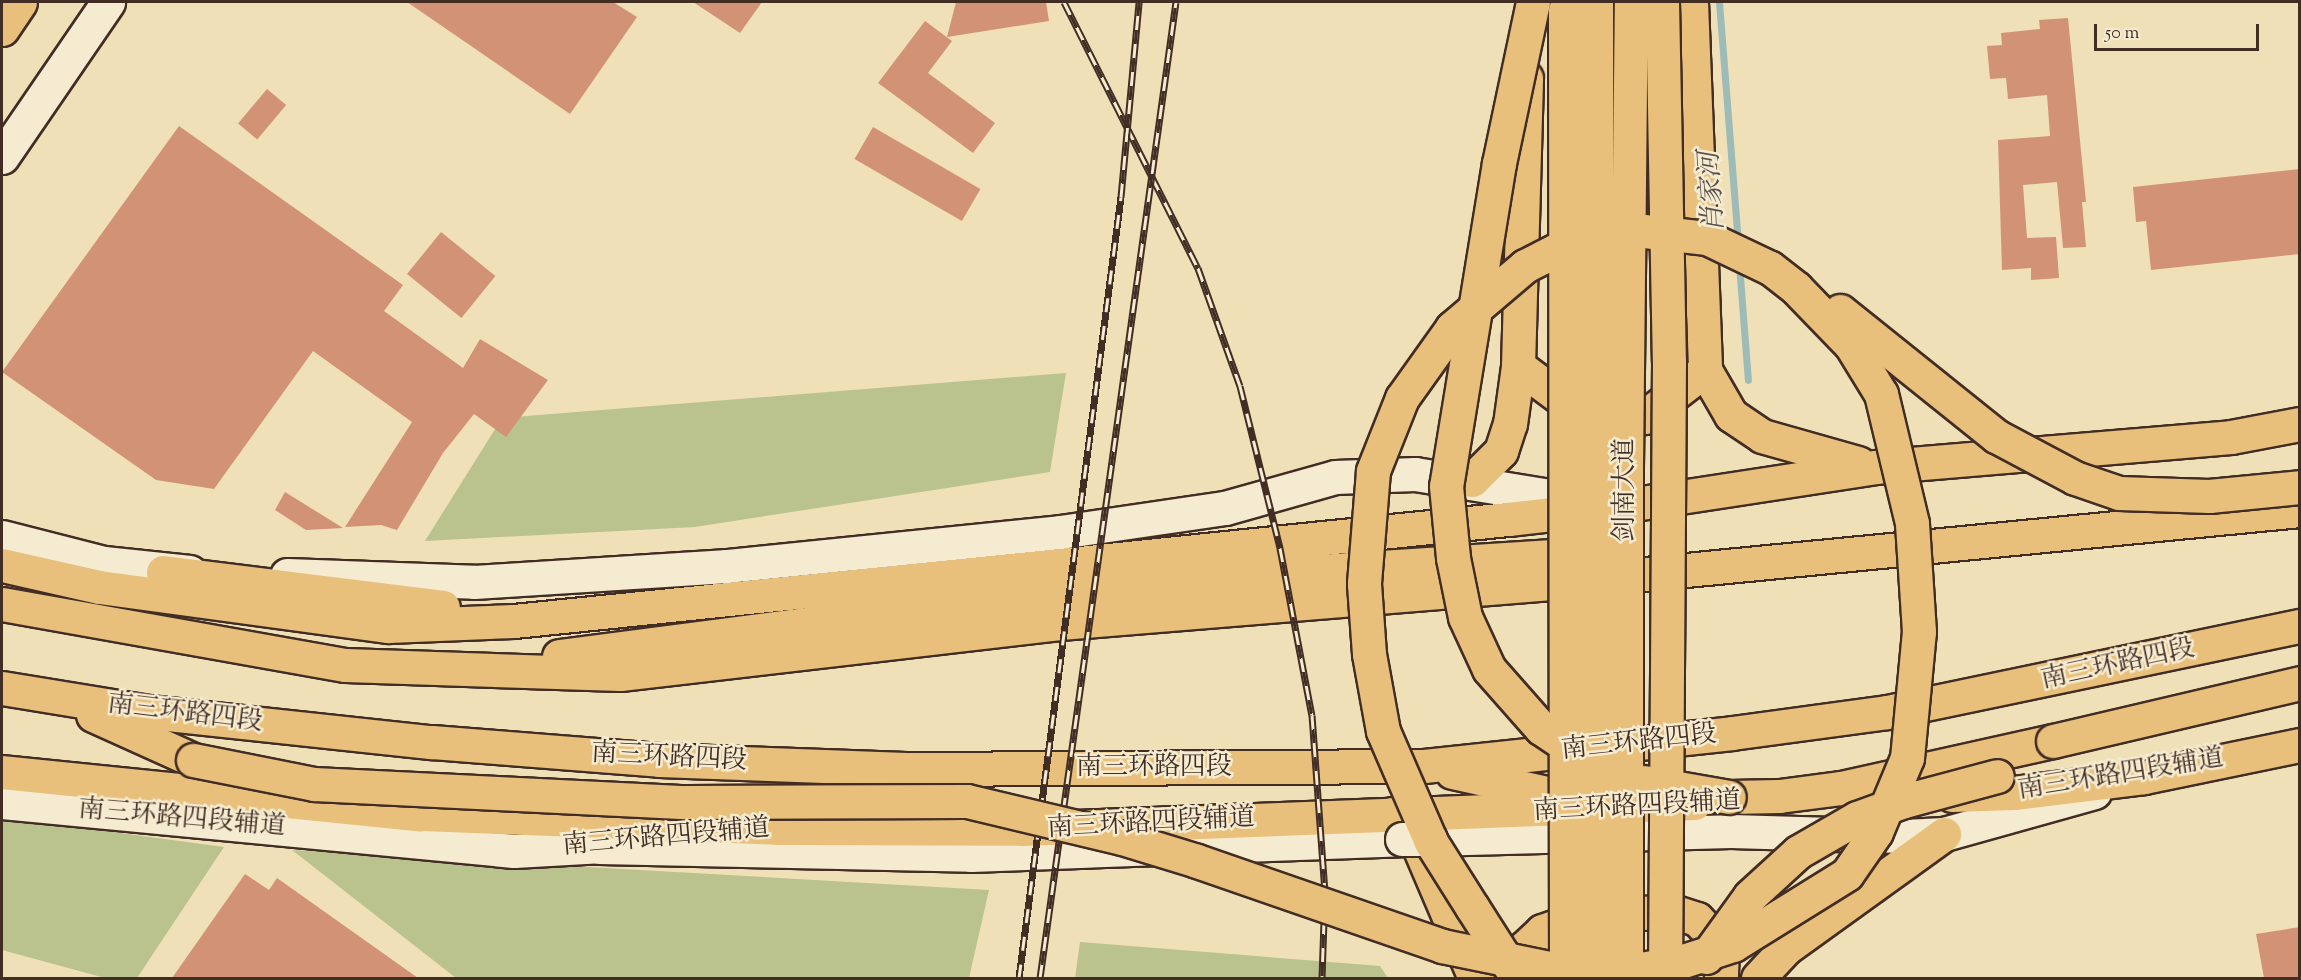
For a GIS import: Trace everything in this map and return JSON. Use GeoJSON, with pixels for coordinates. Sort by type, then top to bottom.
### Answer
{"type":"FeatureCollection","features":[{"type":"Feature","properties":{"kind":"main road"},"geometry":{"type":"LineString","coordinates":[[2,29],[20,2]]}},
{"type":"Feature","properties":{"kind":"main road"},"geometry":{"type":"LineString","coordinates":[[2,157],[108,2]]}},
{"type":"Feature","properties":{"kind":"main road"},"geometry":{"type":"LineString","coordinates":[[1472,480],[1501,451],[1510,424],[1518,366],[1528,2]]}},
{"type":"Feature","properties":{"kind":"main road"},"geometry":{"type":"LineString","coordinates":[[1533,2],[1499,163],[1446,486],[1453,558],[1465,617],[1489,669],[1541,728],[1588,760],[1644,782],[1729,797],[1779,796],[1979,758],[2300,683]]}},
{"type":"Feature","properties":{"kind":"main road","name":"剑南大道"},"geometry":{"type":"LineString","coordinates":[[1596,2],[1598,978]]}},
{"type":"Feature","properties":{"kind":"main road","name":"剑南大道"},"geometry":{"type":"LineString","coordinates":[[1626,978],[1626,467],[1631,2]]}},
{"type":"Feature","properties":{"kind":"main road"},"geometry":{"type":"LineString","coordinates":[[1662,2],[1669,362],[1665,978]]}},
{"type":"Feature","properties":{"kind":"main road"},"geometry":{"type":"LineString","coordinates":[[1690,2],[1705,370],[1731,415],[1762,436],[1796,449],[1875,467]]}},
{"type":"Feature","properties":{"kind":"main road"},"geometry":{"type":"LineString","coordinates":[[1564,6],[1566,978]]}},
{"type":"Feature","properties":{"kind":"main road"},"geometry":{"type":"LineString","coordinates":[[1516,978],[1431,842],[1383,732],[1369,654],[1364,585],[1373,471],[1402,398],[1452,328],[1525,266],[1572,242],[1644,231],[1707,238],[1770,268],[1826,300],[1996,436],[2075,478],[2119,493],[2209,496],[2300,487]]}},
{"type":"Feature","properties":{"kind":"main road"},"geometry":{"type":"LineString","coordinates":[[140,722],[194,760],[314,784],[686,802],[967,801],[1154,848],[1442,946],[1549,968],[1613,974],[1680,962],[1733,945],[1847,874],[1876,832],[1907,758],[1919,633],[1912,523],[1881,394],[1851,345],[1796,288],[1770,268]]}},
{"type":"Feature","properties":{"kind":"main road"},"geometry":{"type":"LineString","coordinates":[[1518,366],[1580,412],[1619,421],[1644,417],[1705,370]]}},
{"type":"Feature","properties":{"kind":"main road"},"geometry":{"type":"LineString","coordinates":[[2,565],[99,587],[388,626],[654,610],[1615,507],[1875,467],[2231,437],[2300,424]]}},
{"type":"Feature","properties":{"kind":"main road"},"geometry":{"type":"LineString","coordinates":[[163,572],[474,582],[727,566],[1060,532],[1225,508],[1335,477],[1415,474],[1472,480],[1615,507]]}},
{"type":"Feature","properties":{"kind":"main road"},"geometry":{"type":"LineString","coordinates":[[2,604],[345,665],[620,674],[1060,623],[1821,557],[2300,510]]}},
{"type":"Feature","properties":{"kind":"main road"},"geometry":{"type":"LineString","coordinates":[[2,537],[104,563],[458,609],[654,610]]}},
{"type":"Feature","properties":{"kind":"main road","name":"南三环路四段"},"geometry":{"type":"LineString","coordinates":[[2,687],[44,695],[140,722],[658,760],[906,769],[1424,766],[1887,712],[2300,626]]}},
{"type":"Feature","properties":{"kind":"main road"},"geometry":{"type":"LineString","coordinates":[[1698,978],[1707,956],[1750,896],[1798,852],[1857,819],[1976,781],[2300,706]]}},
{"type":"Feature","properties":{"kind":"main road","name":"南三环路四段辅道"},"geometry":{"type":"LineString","coordinates":[[2,802],[514,851],[599,847],[778,828],[1408,831],[1614,807],[2014,792],[2144,777],[2300,745]]}},
{"type":"Feature","properties":{"kind":"main road"},"geometry":{"type":"LineString","coordinates":[[1424,766],[1614,807]]}},
{"type":"Feature","properties":{"kind":"main road"},"geometry":{"type":"LineString","coordinates":[[2,772],[419,814],[778,828]]}},
{"type":"Feature","properties":{"kind":"main road"},"geometry":{"type":"LineString","coordinates":[[599,847],[971,855],[1408,831],[1731,831],[1902,836],[1944,834],[2144,777]]}},
{"type":"Feature","properties":{"kind":"main road"},"geometry":{"type":"LineString","coordinates":[[1408,831],[1411,828],[1475,978]]}},
{"type":"Feature","properties":{"kind":"main road"},"geometry":{"type":"LineString","coordinates":[[1758,978],[1786,948],[1944,834]]}},
{"type":"Feature","properties":{"kind":"main road"},"geometry":{"type":"LineString","coordinates":[[1506,978],[1524,948],[1542,930],[1582,917],[1672,910],[1697,919],[1722,946],[1721,978]]}},
{"type":"Feature","properties":{"kind":"green space"},"geometry":{"type":"Polygon","coordinates":[[[1066,373],[1050,472],[695,527],[425,541],[502,418],[1066,373]]]}},
{"type":"Feature","properties":{"kind":"green space"},"geometry":{"type":"Polygon","coordinates":[[[2,817],[224,847],[137,978],[105,978],[2,950],[2,817]]]}},
{"type":"Feature","properties":{"kind":"green space"},"geometry":{"type":"Polygon","coordinates":[[[292,850],[989,890],[969,978],[456,978],[292,850]]]}},
{"type":"Feature","properties":{"kind":"green space"},"geometry":{"type":"Polygon","coordinates":[[[1080,942],[1380,966],[1388,978],[1075,978],[1080,942]]]}},
{"type":"Feature","properties":{"kind":"building"},"geometry":{"type":"Polygon","coordinates":[[[407,2],[613,2],[637,17],[570,114],[407,2]]]}},
{"type":"Feature","properties":{"kind":"building"},"geometry":{"type":"Polygon","coordinates":[[[693,2],[762,2],[740,33],[693,2]]]}},
{"type":"Feature","properties":{"kind":"building"},"geometry":{"type":"Polygon","coordinates":[[[956,2],[1046,2],[1049,21],[947,37],[956,2]]]}},
{"type":"Feature","properties":{"kind":"building"},"geometry":{"type":"Polygon","coordinates":[[[2068,18],[2086,202],[2082,202],[2086,247],[2063,248],[2057,182],[2023,185],[2027,238],[2056,237],[2059,278],[2031,280],[2031,268],[2002,270],[1998,140],[2050,136],[2047,95],[2008,99],[2006,78],[1990,79],[1987,46],[2002,45],[2001,33],[2040,29],[2039,20],[2068,18]]]}},
{"type":"Feature","properties":{"kind":"building"},"geometry":{"type":"Polygon","coordinates":[[[925,21],[952,41],[928,73],[995,123],[973,153],[878,83],[925,21]]]}},
{"type":"Feature","properties":{"kind":"building"},"geometry":{"type":"Polygon","coordinates":[[[267,89],[286,105],[257,140],[238,123],[267,89]]]}},
{"type":"Feature","properties":{"kind":"building"},"geometry":{"type":"Polygon","coordinates":[[[179,126],[403,285],[384,311],[463,368],[480,339],[548,380],[506,437],[474,414],[443,453],[397,530],[381,525],[345,527],[412,422],[313,351],[214,489],[156,480],[2,372],[179,126]]]}},
{"type":"Feature","properties":{"kind":"building"},"geometry":{"type":"Polygon","coordinates":[[[873,127],[980,189],[962,221],[854,159],[873,127]]]}},
{"type":"Feature","properties":{"kind":"building"},"geometry":{"type":"Polygon","coordinates":[[[2300,169],[2300,254],[2151,270],[2146,221],[2136,222],[2133,187],[2300,169]]]}},
{"type":"Feature","properties":{"kind":"building"},"geometry":{"type":"Polygon","coordinates":[[[441,232],[495,276],[461,318],[407,274],[441,232]]]}},
{"type":"Feature","properties":{"kind":"building"},"geometry":{"type":"Polygon","coordinates":[[[285,492],[343,528],[306,530],[275,510],[285,492]]]}},
{"type":"Feature","properties":{"kind":"building"},"geometry":{"type":"Polygon","coordinates":[[[245,874],[269,890],[277,878],[418,978],[172,978],[245,874]]]}},
{"type":"Feature","properties":{"kind":"building"},"geometry":{"type":"Polygon","coordinates":[[[2300,927],[2300,978],[2264,978],[2256,934],[2300,927]]]}},
{"type":"Feature","properties":{"kind":"waterway","name":"肖家河"},"geometry":{"type":"LineString","coordinates":[[1719,2],[1738,241]]}},
{"type":"Feature","properties":{"kind":"waterway","name":"肖家河"},"geometry":{"type":"LineString","coordinates":[[1739,264],[1748,380]]}},
{"type":"Feature","properties":{"kind":"railway"},"geometry":{"type":"LineString","coordinates":[[1064,2],[1198,268],[1240,386],[1280,548],[1312,715],[1325,892],[1322,978]]}},
{"type":"Feature","properties":{"kind":"railway"},"geometry":{"type":"LineString","coordinates":[[1019,978],[1121,197],[1139,2]]}},
{"type":"Feature","properties":{"kind":"railway"},"geometry":{"type":"LineString","coordinates":[[1040,978],[1176,2]]}}]}
